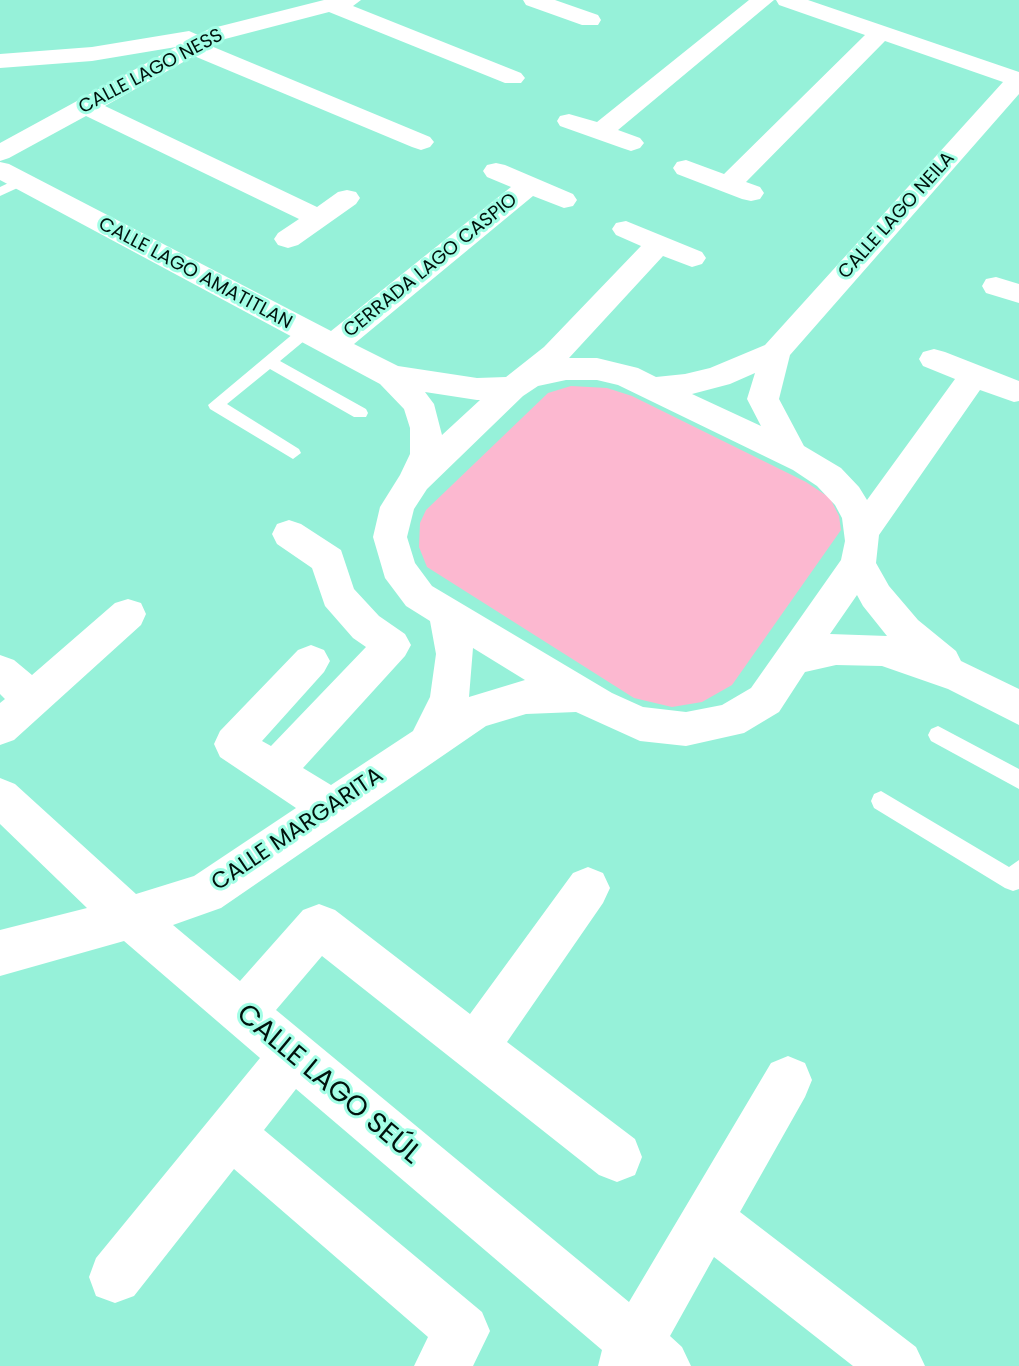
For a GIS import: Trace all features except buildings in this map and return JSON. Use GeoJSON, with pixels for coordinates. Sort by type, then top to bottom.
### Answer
{"type":"FeatureCollection","features":[{"type":"Feature","properties":{"kind":"street"},"geometry":{"type":"LineString","coordinates":[[534,0],[591,20]]}},
{"type":"Feature","properties":{"kind":"street"},"geometry":{"type":"LineString","coordinates":[[600,132],[763,0]]}},
{"type":"Feature","properties":{"kind":"street"},"geometry":{"type":"LineString","coordinates":[[787,0],[1019,80]]}},
{"type":"Feature","properties":{"kind":"street"},"geometry":{"type":"LineString","coordinates":[[341,3],[513,78]]}},
{"type":"Feature","properties":{"kind":"street","name":"CALLE LAGO NESS"},"geometry":{"type":"LineString","coordinates":[[0,153],[217,34],[341,3]]}},
{"type":"Feature","properties":{"kind":"street"},"geometry":{"type":"LineString","coordinates":[[728,185],[882,32]]}},
{"type":"Feature","properties":{"kind":"street"},"geometry":{"type":"LineString","coordinates":[[0,61],[92,54],[217,34]]}},
{"type":"Feature","properties":{"kind":"street"},"geometry":{"type":"LineString","coordinates":[[193,47],[421,142]]}},
{"type":"Feature","properties":{"kind":"street"},"geometry":{"type":"LineString","coordinates":[[489,93],[534,63]]}},
{"type":"Feature","properties":{"kind":"street","name":"CALLE LAGO NEILA"},"geometry":{"type":"LineString","coordinates":[[776,352],[1019,80]]}},
{"type":"Feature","properties":{"kind":"street"},"geometry":{"type":"LineString","coordinates":[[86,106],[317,216]]}},
{"type":"Feature","properties":{"kind":"street"},"geometry":{"type":"LineString","coordinates":[[569,121],[631,143]]}},
{"type":"Feature","properties":{"kind":"street"},"geometry":{"type":"LineString","coordinates":[[398,157],[443,128]]}},
{"type":"Feature","properties":{"kind":"street"},"geometry":{"type":"LineString","coordinates":[[685,168],[756,195]]}},
{"type":"Feature","properties":{"kind":"street"},"geometry":{"type":"LineString","coordinates":[[496,171],[565,200]]}},
{"type":"Feature","properties":{"kind":"street","name":"CALLE LAGO AMATITLAN"},"geometry":{"type":"LineString","coordinates":[[6,181],[391,376]]}},
{"type":"Feature","properties":{"kind":"street","name":"CERRADA LAGO CASPIO"},"geometry":{"type":"LineString","coordinates":[[332,346],[530,185]]}},
{"type":"Feature","properties":{"kind":"street"},"geometry":{"type":"LineString","coordinates":[[288,239],[317,216],[347,198]]}},
{"type":"Feature","properties":{"kind":"street"},"geometry":{"type":"LineString","coordinates":[[625,229],[692,258]]}},
{"type":"Feature","properties":{"kind":"street"},"geometry":{"type":"LineString","coordinates":[[415,480],[555,354],[659,244]]}},
{"type":"Feature","properties":{"kind":"street"},"geometry":{"type":"LineString","coordinates":[[652,388],[685,385],[719,376],[776,352]]}},
{"type":"Feature","properties":{"kind":"street"},"geometry":{"type":"LineString","coordinates":[[776,352],[763,398],[792,455]]}},
{"type":"Feature","properties":{"kind":"street"},"geometry":{"type":"LineString","coordinates":[[934,359],[1014,391]]}},
{"type":"Feature","properties":{"kind":"street"},"geometry":{"type":"LineString","coordinates":[[391,376],[477,389],[521,382],[566,369],[597,369],[627,376],[792,455],[829,477],[847,496],[859,518],[860,549],[876,596],[905,631],[961,677]]}},
{"type":"Feature","properties":{"kind":"street"},"geometry":{"type":"LineString","coordinates":[[391,376],[418,404],[426,428],[426,454],[415,480],[397,507],[390,537],[398,568],[419,596],[581,695],[640,724],[686,729],[730,721],[765,700],[974,375]]}},
{"type":"Feature","properties":{"kind":"street"},"geometry":{"type":"LineString","coordinates":[[274,771],[392,645],[366,627],[338,596],[328,560],[289,534]]}},
{"type":"Feature","properties":{"kind":"street","name":"CALLE MARGARITA"},"geometry":{"type":"LineString","coordinates":[[428,741],[449,698],[454,654],[447,613]]}},
{"type":"Feature","properties":{"kind":"street"},"geometry":{"type":"LineString","coordinates":[[0,728],[128,614]]}},
{"type":"Feature","properties":{"kind":"street"},"geometry":{"type":"LineString","coordinates":[[793,659],[836,649],[882,650],[961,677],[1019,708]]}},
{"type":"Feature","properties":{"kind":"street"},"geometry":{"type":"LineString","coordinates":[[311,661],[234,744],[330,808]]}},
{"type":"Feature","properties":{"kind":"street"},"geometry":{"type":"LineString","coordinates":[[0,671],[33,699]]}},
{"type":"Feature","properties":{"kind":"street","name":"CALLE MARGARITA"},"geometry":{"type":"LineString","coordinates":[[0,953],[130,918],[206,893],[474,712],[526,696],[581,695]]}},
{"type":"Feature","properties":{"kind":"street","name":"CALLE LAGO SEÚL"},"geometry":{"type":"LineString","coordinates":[[0,797],[130,918],[293,1055],[640,1358]]}},
{"type":"Feature","properties":{"kind":"street"},"geometry":{"type":"LineString","coordinates":[[475,1047],[588,888]]}},
{"type":"Feature","properties":{"kind":"street"},"geometry":{"type":"LineString","coordinates":[[243,1013],[319,926],[617,1157]]}},
{"type":"Feature","properties":{"kind":"street"},"geometry":{"type":"LineString","coordinates":[[115,1277],[293,1055]]}},
{"type":"Feature","properties":{"kind":"street"},"geometry":{"type":"LineString","coordinates":[[640,1358],[707,1219],[788,1080]]}},
{"type":"Feature","properties":{"kind":"street"},"geometry":{"type":"LineString","coordinates":[[230,1133],[463,1331],[442,1366]]}},
{"type":"Feature","properties":{"kind":"street"},"geometry":{"type":"LineString","coordinates":[[707,1219],[897,1366]]}},
{"type":"Feature","properties":{"kind":"lane"},"geometry":{"type":"LineString","coordinates":[[293,453],[216,405],[305,332]]}},
{"type":"Feature","properties":{"kind":"lane"},"geometry":{"type":"LineString","coordinates":[[270,362],[360,412]]}},
{"type":"Feature","properties":{"kind":"lane"},"geometry":{"type":"LineString","coordinates":[[938,735],[1019,780]]}},
{"type":"Feature","properties":{"kind":"lane"},"geometry":{"type":"LineString","coordinates":[[881,801],[1013,881],[1019,870]]}},
{"type":"Feature","properties":{"kind":"shaded area"},"geometry":{"type":"Polygon","coordinates":[[[571,386],[607,388],[632,396],[806,482],[830,498],[839,516],[841,530],[732,685],[702,702],[672,707],[634,698],[427,567],[419,547],[420,523],[426,510],[548,393],[571,386]]]}}]}
